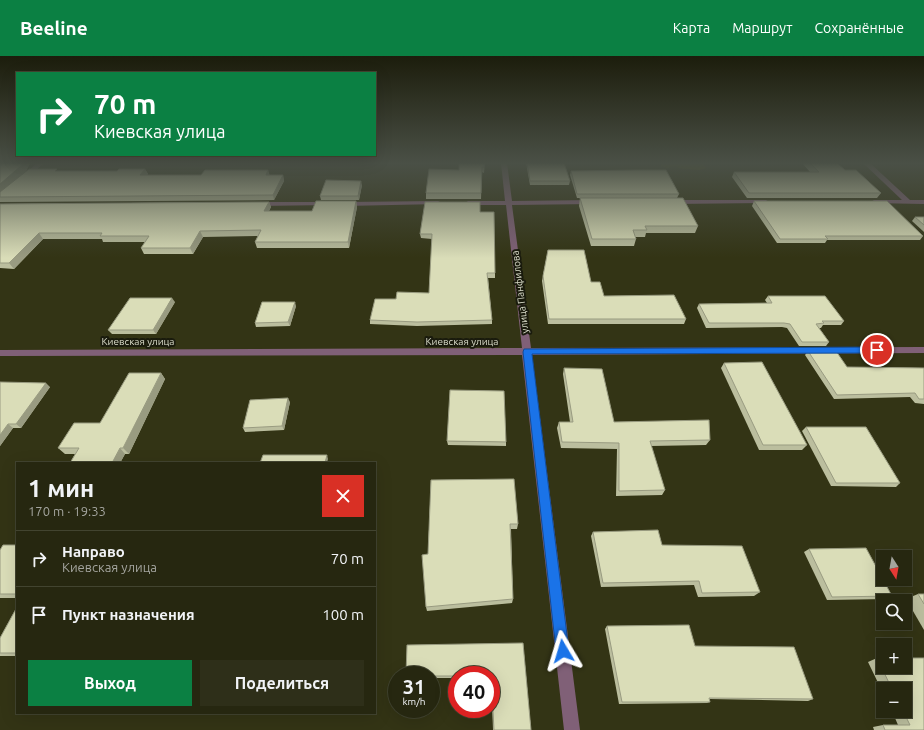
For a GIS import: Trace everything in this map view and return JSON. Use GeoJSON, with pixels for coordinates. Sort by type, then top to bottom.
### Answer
{"type":"FeatureCollection","features":[{"type":"Feature","properties":{"kind":"street","name":"улица Панфилова"},"geometry":{"type":"LineString","coordinates":[[509,194],[572,730]]}},
{"type":"Feature","properties":{"kind":"street"},"geometry":{"type":"LineString","coordinates":[[900,194],[908,202]]}},
{"type":"Feature","properties":{"kind":"street"},"geometry":{"type":"LineString","coordinates":[[462,203],[597,202]]}},
{"type":"Feature","properties":{"kind":"street"},"geometry":{"type":"LineString","coordinates":[[661,202],[773,202]]}},
{"type":"Feature","properties":{"kind":"street"},"geometry":{"type":"LineString","coordinates":[[869,202],[924,202]]}},
{"type":"Feature","properties":{"kind":"street"},"geometry":{"type":"LineString","coordinates":[[247,204],[446,203]]}},
{"type":"Feature","properties":{"kind":"street","name":"Киевская улица"},"geometry":{"type":"LineString","coordinates":[[0,353],[924,350]]}},
{"type":"Feature","properties":{"kind":"building"},"geometry":{"type":"Polygon","coordinates":[[[0,194],[273,194],[273,195],[0,197],[0,194]]]}},
{"type":"Feature","properties":{"kind":"building"},"geometry":{"type":"Polygon","coordinates":[[[321,194],[358,194],[358,196],[320,196],[321,194]]]}},
{"type":"Feature","properties":{"kind":"building"},"geometry":{"type":"Polygon","coordinates":[[[580,198],[683,198],[698,226],[645,226],[647,230],[633,230],[636,239],[592,239],[580,198]]]}},
{"type":"Feature","properties":{"kind":"building"},"geometry":{"type":"Polygon","coordinates":[[[316,201],[356,201],[348,242],[255,242],[261,230],[200,231],[190,248],[141,248],[149,236],[100,236],[102,233],[39,233],[9,263],[0,263],[0,204],[269,202],[264,211],[312,211],[316,201]]]}},
{"type":"Feature","properties":{"kind":"building"},"geometry":{"type":"Polygon","coordinates":[[[754,201],[887,201],[923,236],[825,236],[828,239],[780,239],[754,201]]]}},
{"type":"Feature","properties":{"kind":"building"},"geometry":{"type":"Polygon","coordinates":[[[425,202],[480,202],[480,212],[494,212],[495,273],[487,273],[492,320],[417,322],[370,320],[375,299],[396,299],[397,292],[429,293],[432,234],[420,234],[425,202]]]}},
{"type":"Feature","properties":{"kind":"building"},"geometry":{"type":"Polygon","coordinates":[[[915,217],[924,217],[924,225],[915,217]]]}},
{"type":"Feature","properties":{"kind":"building"},"geometry":{"type":"Polygon","coordinates":[[[548,250],[584,250],[591,282],[600,282],[604,296],[674,295],[686,319],[549,319],[543,276],[548,250]]]}},
{"type":"Feature","properties":{"kind":"building"},"geometry":{"type":"Polygon","coordinates":[[[768,296],[825,296],[844,321],[822,321],[824,323],[816,324],[829,342],[802,342],[790,324],[709,323],[699,304],[772,303],[768,296]]]}},
{"type":"Feature","properties":{"kind":"building"},"geometry":{"type":"Polygon","coordinates":[[[130,298],[172,298],[153,330],[108,330],[130,298]]]}},
{"type":"Feature","properties":{"kind":"building"},"geometry":{"type":"Polygon","coordinates":[[[262,302],[295,302],[288,322],[255,323],[262,302]]]}},
{"type":"Feature","properties":{"kind":"building"},"geometry":{"type":"Polygon","coordinates":[[[808,351],[836,351],[847,367],[924,368],[924,399],[919,399],[915,393],[837,395],[808,351]]]}},
{"type":"Feature","properties":{"kind":"building"},"geometry":{"type":"Polygon","coordinates":[[[762,362],[807,445],[763,445],[724,363],[762,362]]]}},
{"type":"Feature","properties":{"kind":"building"},"geometry":{"type":"Polygon","coordinates":[[[564,368],[602,369],[614,422],[709,420],[710,440],[650,441],[665,490],[619,491],[619,443],[562,442],[559,422],[573,422],[564,368]]]}},
{"type":"Feature","properties":{"kind":"building"},"geometry":{"type":"Polygon","coordinates":[[[129,373],[161,373],[123,448],[120,448],[113,462],[71,462],[79,448],[58,448],[74,423],[100,423],[129,373]]]}},
{"type":"Feature","properties":{"kind":"building"},"geometry":{"type":"Polygon","coordinates":[[[0,382],[46,383],[16,424],[8,424],[0,435],[0,382]]]}},
{"type":"Feature","properties":{"kind":"building"},"geometry":{"type":"Polygon","coordinates":[[[450,390],[504,391],[506,442],[447,441],[450,390]]]}},
{"type":"Feature","properties":{"kind":"building"},"geometry":{"type":"Polygon","coordinates":[[[288,398],[282,426],[243,428],[250,400],[288,398]]]}},
{"type":"Feature","properties":{"kind":"building"},"geometry":{"type":"Polygon","coordinates":[[[806,427],[866,427],[900,483],[836,483],[806,427]]]}},
{"type":"Feature","properties":{"kind":"building"},"geometry":{"type":"Polygon","coordinates":[[[263,455],[327,455],[325,462],[260,462],[263,455]]]}},
{"type":"Feature","properties":{"kind":"building"},"geometry":{"type":"Polygon","coordinates":[[[514,479],[518,524],[510,524],[513,599],[426,607],[422,555],[428,554],[431,480],[514,479]]]}},
{"type":"Feature","properties":{"kind":"building"},"geometry":{"type":"Polygon","coordinates":[[[658,530],[662,545],[742,546],[760,592],[702,593],[699,581],[603,583],[593,532],[658,530]]]}},
{"type":"Feature","properties":{"kind":"building"},"geometry":{"type":"Polygon","coordinates":[[[3,545],[16,545],[16,594],[0,594],[0,550],[3,545]]]}},
{"type":"Feature","properties":{"kind":"building"},"geometry":{"type":"Polygon","coordinates":[[[866,548],[876,566],[876,586],[887,586],[891,594],[876,594],[876,596],[832,597],[809,549],[866,548]]]}},
{"type":"Feature","properties":{"kind":"building"},"geometry":{"type":"Polygon","coordinates":[[[918,594],[924,594],[924,604],[918,594]]]}},
{"type":"Feature","properties":{"kind":"building"},"geometry":{"type":"Polygon","coordinates":[[[16,609],[16,653],[0,653],[0,638],[16,609]]]}},
{"type":"Feature","properties":{"kind":"building"},"geometry":{"type":"Polygon","coordinates":[[[689,625],[695,646],[794,647],[813,699],[709,698],[710,702],[622,702],[607,626],[689,625]]]}},
{"type":"Feature","properties":{"kind":"building"},"geometry":{"type":"Polygon","coordinates":[[[523,643],[531,730],[494,730],[493,718],[500,718],[500,666],[448,666],[448,676],[440,676],[440,666],[406,666],[407,645],[523,643]]]}},
{"type":"Feature","properties":{"kind":"building"},"geometry":{"type":"Polygon","coordinates":[[[912,658],[924,658],[924,730],[885,730],[883,725],[910,725],[906,718],[912,718],[912,682],[889,682],[885,674],[912,674],[912,658]]]}},
{"type":"Feature","properties":{"kind":"route"},"geometry":{"type":"LineString","coordinates":[[563,651],[527,352],[877,350]]}}]}
